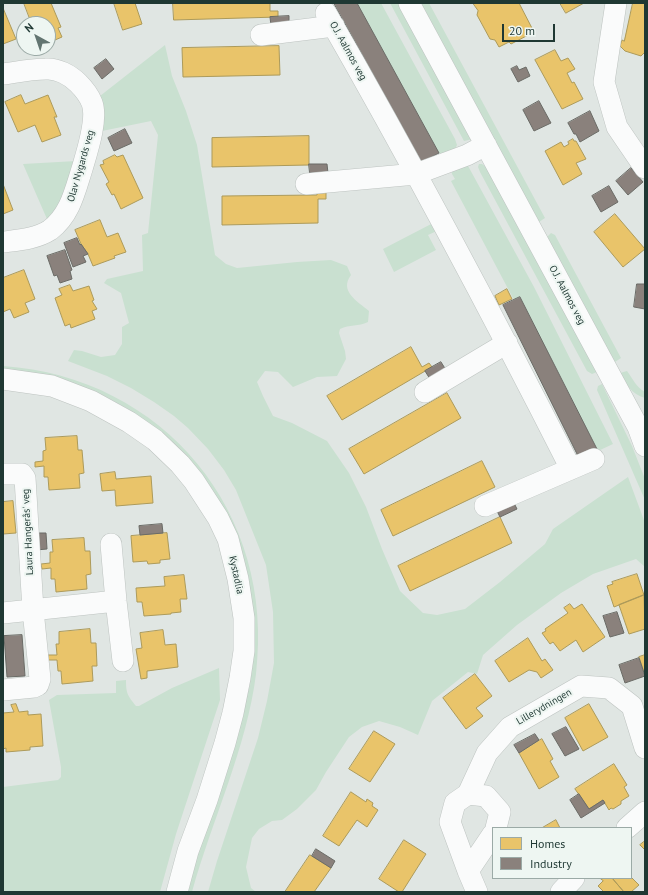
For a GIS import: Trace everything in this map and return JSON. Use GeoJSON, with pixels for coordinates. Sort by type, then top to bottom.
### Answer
{"type":"FeatureCollection","features":[{"type":"Feature","properties":{"kind":"street","name":"O.J. Aalmos veg"},"geometry":{"type":"LineString","coordinates":[[409,3],[641,425],[645,446]]}},
{"type":"Feature","properties":{"kind":"street"},"geometry":{"type":"LineString","coordinates":[[616,3],[604,82],[617,127],[645,168]]}},
{"type":"Feature","properties":{"kind":"street","name":"O.J. Aalmos veg"},"geometry":{"type":"LineString","coordinates":[[261,35],[330,19],[507,343],[571,469]]}},
{"type":"Feature","properties":{"kind":"street","name":"Olav Nygards veg"},"geometry":{"type":"LineString","coordinates":[[3,74],[46,68],[60,71],[74,79],[85,90],[92,104],[93,122],[91,138],[76,189],[70,205],[61,219],[50,230],[35,237],[3,242]]}},
{"type":"Feature","properties":{"kind":"street"},"geometry":{"type":"LineString","coordinates":[[306,184],[416,174],[467,155],[486,145]]}},
{"type":"Feature","properties":{"kind":"street"},"geometry":{"type":"LineString","coordinates":[[424,392],[507,343]]}},
{"type":"Feature","properties":{"kind":"street","name":"Kystadlia"},"geometry":{"type":"LineString","coordinates":[[3,379],[52,386],[91,401],[129,422],[155,440],[180,464],[194,481],[218,518],[228,539],[238,579],[244,618],[244,651],[233,713],[225,743],[207,800],[188,851],[177,892]]}},
{"type":"Feature","properties":{"kind":"street"},"geometry":{"type":"LineString","coordinates":[[485,506],[594,458]]}},
{"type":"Feature","properties":{"kind":"street","name":"Laura Hangerås' veg"},"geometry":{"type":"LineString","coordinates":[[3,474],[22,474],[25,478],[33,610],[40,679],[39,683],[34,687],[3,690]]}},
{"type":"Feature","properties":{"kind":"street"},"geometry":{"type":"LineString","coordinates":[[111,544],[123,661]]}},
{"type":"Feature","properties":{"kind":"street"},"geometry":{"type":"LineString","coordinates":[[3,613],[116,601]]}},
{"type":"Feature","properties":{"kind":"street","name":"Lillerydningen"},"geometry":{"type":"LineString","coordinates":[[478,892],[450,822],[455,803],[468,794],[487,753],[510,727],[581,686],[609,688],[632,706],[645,748]]}},
{"type":"Feature","properties":{"kind":"street"},"geometry":{"type":"LineString","coordinates":[[468,794],[486,796],[500,812],[496,827]]}},
{"type":"Feature","properties":{"kind":"street"},"geometry":{"type":"LineString","coordinates":[[628,827],[645,812]]}},
{"type":"Feature","properties":{"kind":"street"},"geometry":{"type":"LineString","coordinates":[[468,870],[492,835]]}},
{"type":"Feature","properties":{"kind":"street"},"geometry":{"type":"LineString","coordinates":[[561,892],[573,879]]}},
{"type":"Feature","properties":{"kind":"green space"},"geometry":{"type":"Polygon","coordinates":[[[357,3],[381,3],[455,139],[457,145],[455,149],[441,155],[439,153],[357,3]]]}},
{"type":"Feature","properties":{"kind":"green space"},"geometry":{"type":"Polygon","coordinates":[[[390,3],[399,3],[473,139],[464,141],[390,3]]]}},
{"type":"Feature","properties":{"kind":"green space"},"geometry":{"type":"Polygon","coordinates":[[[421,3],[429,3],[545,218],[539,222],[421,3]]]}},
{"type":"Feature","properties":{"kind":"green space"},"geometry":{"type":"Polygon","coordinates":[[[165,45],[172,76],[186,111],[197,145],[215,255],[226,264],[237,268],[331,260],[347,266],[351,275],[347,286],[348,291],[369,311],[368,322],[347,326],[340,329],[339,333],[346,359],[337,376],[317,377],[293,387],[278,372],[265,371],[257,382],[273,416],[292,423],[327,441],[349,473],[366,507],[400,591],[423,613],[437,615],[465,609],[545,544],[553,529],[628,477],[645,523],[645,567],[636,559],[593,574],[561,593],[517,625],[483,655],[477,674],[468,672],[432,701],[418,735],[400,727],[379,721],[362,727],[349,737],[316,790],[297,809],[282,820],[272,821],[259,829],[252,838],[246,867],[251,888],[256,892],[208,892],[258,738],[274,663],[273,612],[266,565],[236,490],[224,470],[208,449],[188,428],[174,416],[131,388],[107,376],[68,361],[74,350],[101,357],[115,355],[122,344],[122,327],[129,323],[121,293],[104,283],[107,279],[143,271],[142,235],[148,233],[158,135],[151,121],[102,131],[100,96],[165,45]]]}},
{"type":"Feature","properties":{"kind":"green space"},"geometry":{"type":"Polygon","coordinates":[[[76,161],[59,206],[47,219],[23,164],[76,161]]]}},
{"type":"Feature","properties":{"kind":"green space"},"geometry":{"type":"Polygon","coordinates":[[[467,164],[534,287],[613,444],[598,451],[520,297],[514,300],[451,181],[455,179],[452,171],[467,164]]]}},
{"type":"Feature","properties":{"kind":"green space"},"geometry":{"type":"Polygon","coordinates":[[[479,164],[486,167],[597,372],[592,374],[587,371],[480,172],[478,167],[479,164]]]}},
{"type":"Feature","properties":{"kind":"green space"},"geometry":{"type":"Polygon","coordinates":[[[435,222],[439,230],[428,235],[436,250],[394,272],[383,249],[435,222]]]}},
{"type":"Feature","properties":{"kind":"green space"},"geometry":{"type":"Polygon","coordinates":[[[551,233],[555,235],[621,358],[615,362],[547,237],[551,233]]]}},
{"type":"Feature","properties":{"kind":"green space"},"geometry":{"type":"Polygon","coordinates":[[[3,366],[61,376],[113,396],[159,426],[197,464],[227,509],[248,560],[257,615],[256,674],[245,729],[192,892],[188,892],[192,872],[232,752],[250,685],[253,661],[253,608],[245,570],[149,424],[128,409],[106,397],[79,386],[3,370],[3,366]]]}},
{"type":"Feature","properties":{"kind":"green space"},"geometry":{"type":"Polygon","coordinates":[[[627,371],[637,385],[645,392],[645,398],[636,394],[627,385],[620,373],[627,371]]]}},
{"type":"Feature","properties":{"kind":"green space"},"geometry":{"type":"Polygon","coordinates":[[[602,384],[632,446],[645,479],[645,500],[597,390],[598,386],[602,384]]]}},
{"type":"Feature","properties":{"kind":"green space"},"geometry":{"type":"Polygon","coordinates":[[[219,668],[220,700],[176,834],[160,892],[3,892],[3,787],[58,780],[61,777],[61,767],[49,700],[57,695],[116,693],[116,681],[126,680],[126,689],[131,700],[136,706],[139,706],[172,688],[219,668]]]}},
{"type":"Feature","properties":{"kind":"building: Homes"},"geometry":{"type":"Polygon","coordinates":[[[24,3],[51,3],[61,27],[58,28],[62,37],[56,40],[56,16],[29,16],[24,3]]]}},
{"type":"Feature","properties":{"kind":"building: Homes"},"geometry":{"type":"Polygon","coordinates":[[[114,3],[135,3],[142,24],[123,30],[114,3]]]}},
{"type":"Feature","properties":{"kind":"building: Homes"},"geometry":{"type":"Polygon","coordinates":[[[173,3],[270,3],[270,11],[278,11],[278,17],[174,20],[173,3]]]}},
{"type":"Feature","properties":{"kind":"building: Homes"},"geometry":{"type":"Polygon","coordinates":[[[473,3],[519,3],[534,32],[511,44],[509,42],[499,47],[495,40],[490,39],[477,15],[478,11],[473,3]]]}},
{"type":"Feature","properties":{"kind":"building: Homes"},"geometry":{"type":"Polygon","coordinates":[[[560,3],[584,3],[566,13],[560,3]]]}},
{"type":"Feature","properties":{"kind":"building: Homes"},"geometry":{"type":"Polygon","coordinates":[[[633,3],[645,3],[645,52],[641,56],[625,51],[620,46],[622,40],[624,41],[633,3]]]}},
{"type":"Feature","properties":{"kind":"building: Homes"},"geometry":{"type":"Polygon","coordinates":[[[3,8],[16,39],[3,44],[3,8]]]}},
{"type":"Feature","properties":{"kind":"building: Homes"},"geometry":{"type":"Polygon","coordinates":[[[279,46],[280,75],[183,77],[182,48],[279,46]]]}},
{"type":"Feature","properties":{"kind":"building: Homes"},"geometry":{"type":"Polygon","coordinates":[[[555,50],[561,61],[568,58],[575,69],[567,73],[572,83],[574,82],[583,99],[562,109],[535,60],[555,50]]]}},
{"type":"Feature","properties":{"kind":"building: Homes"},"geometry":{"type":"Polygon","coordinates":[[[21,95],[25,104],[48,95],[57,117],[54,117],[61,135],[42,142],[35,125],[18,132],[5,102],[21,95]]]}},
{"type":"Feature","properties":{"kind":"building: Homes"},"geometry":{"type":"Polygon","coordinates":[[[309,136],[309,165],[212,167],[212,138],[309,136]]]}},
{"type":"Feature","properties":{"kind":"building: Homes"},"geometry":{"type":"Polygon","coordinates":[[[573,139],[576,141],[586,159],[576,163],[582,174],[563,185],[545,151],[561,142],[564,147],[573,139]]]}},
{"type":"Feature","properties":{"kind":"building: Homes"},"geometry":{"type":"Polygon","coordinates":[[[115,155],[117,157],[123,155],[143,198],[121,209],[114,194],[112,195],[106,184],[109,182],[100,165],[104,164],[103,161],[115,155]]]}},
{"type":"Feature","properties":{"kind":"building: Homes"},"geometry":{"type":"Polygon","coordinates":[[[3,184],[13,210],[3,214],[3,184]]]}},
{"type":"Feature","properties":{"kind":"building: Homes"},"geometry":{"type":"Polygon","coordinates":[[[326,193],[326,199],[318,199],[318,223],[222,225],[222,196],[317,195],[326,193]]]}},
{"type":"Feature","properties":{"kind":"building: Homes"},"geometry":{"type":"Polygon","coordinates":[[[615,214],[645,249],[623,267],[594,232],[615,214]]]}},
{"type":"Feature","properties":{"kind":"building: Homes"},"geometry":{"type":"Polygon","coordinates":[[[100,220],[107,237],[118,233],[126,252],[114,256],[115,258],[93,266],[75,230],[100,220]]]}},
{"type":"Feature","properties":{"kind":"building: Homes"},"geometry":{"type":"Polygon","coordinates":[[[24,270],[35,299],[25,303],[29,312],[14,318],[10,309],[3,312],[3,278],[24,270]]]}},
{"type":"Feature","properties":{"kind":"building: Homes"},"geometry":{"type":"Polygon","coordinates":[[[70,285],[73,291],[89,286],[94,300],[92,301],[97,309],[92,311],[95,319],[71,328],[70,324],[65,326],[55,298],[62,295],[59,289],[70,285]]]}},
{"type":"Feature","properties":{"kind":"building: Homes"},"geometry":{"type":"Polygon","coordinates":[[[507,289],[512,299],[499,305],[495,296],[507,289]]]}},
{"type":"Feature","properties":{"kind":"building: Homes"},"geometry":{"type":"Polygon","coordinates":[[[411,347],[422,367],[429,363],[432,367],[342,420],[327,396],[411,347]]]}},
{"type":"Feature","properties":{"kind":"building: Homes"},"geometry":{"type":"Polygon","coordinates":[[[447,393],[461,418],[364,474],[349,449],[447,393]]]}},
{"type":"Feature","properties":{"kind":"building: Homes"},"geometry":{"type":"Polygon","coordinates":[[[77,436],[78,450],[82,450],[84,473],[79,474],[80,488],[49,490],[48,477],[44,477],[44,466],[35,467],[35,462],[43,461],[43,451],[46,450],[45,438],[77,436]]]}},
{"type":"Feature","properties":{"kind":"building: Homes"},"geometry":{"type":"Polygon","coordinates":[[[482,461],[495,487],[393,536],[381,510],[482,461]]]}},
{"type":"Feature","properties":{"kind":"building: Homes"},"geometry":{"type":"Polygon","coordinates":[[[115,472],[116,479],[151,476],[153,503],[116,506],[115,490],[102,491],[100,474],[115,472]]]}},
{"type":"Feature","properties":{"kind":"building: Homes"},"geometry":{"type":"Polygon","coordinates":[[[13,501],[16,533],[3,534],[3,502],[13,501]]]}},
{"type":"Feature","properties":{"kind":"building: Homes"},"geometry":{"type":"Polygon","coordinates":[[[500,517],[512,543],[410,591],[398,566],[500,517]]]}},
{"type":"Feature","properties":{"kind":"building: Homes"},"geometry":{"type":"Polygon","coordinates":[[[167,533],[170,559],[160,560],[160,563],[148,564],[147,561],[133,562],[131,536],[167,533]]]}},
{"type":"Feature","properties":{"kind":"building: Homes"},"geometry":{"type":"Polygon","coordinates":[[[84,538],[85,551],[90,551],[91,574],[86,575],[87,589],[56,592],[55,579],[51,579],[51,568],[42,569],[41,564],[50,563],[50,552],[53,552],[52,540],[84,538]]]}},
{"type":"Feature","properties":{"kind":"building: Homes"},"geometry":{"type":"Polygon","coordinates":[[[637,574],[644,595],[614,607],[607,586],[613,584],[612,582],[637,574]]]}},
{"type":"Feature","properties":{"kind":"building: Homes"},"geometry":{"type":"Polygon","coordinates":[[[184,575],[187,599],[180,599],[181,612],[144,616],[142,602],[137,602],[136,588],[165,586],[164,577],[184,575]]]}},
{"type":"Feature","properties":{"kind":"building: Homes"},"geometry":{"type":"Polygon","coordinates":[[[644,595],[645,629],[629,634],[619,605],[644,595]]]}},
{"type":"Feature","properties":{"kind":"building: Homes"},"geometry":{"type":"Polygon","coordinates":[[[570,604],[574,609],[582,604],[605,637],[583,652],[576,640],[560,651],[553,642],[550,644],[542,633],[546,631],[545,629],[568,613],[564,608],[570,604]]]}},
{"type":"Feature","properties":{"kind":"building: Homes"},"geometry":{"type":"Polygon","coordinates":[[[90,629],[91,643],[96,643],[97,666],[92,666],[93,681],[62,684],[61,671],[58,671],[57,660],[48,660],[48,655],[57,655],[56,644],[59,644],[59,632],[90,629]]]}},
{"type":"Feature","properties":{"kind":"building: Homes"},"geometry":{"type":"Polygon","coordinates":[[[163,630],[165,645],[176,644],[178,667],[147,671],[147,678],[141,679],[136,649],[142,648],[140,633],[163,630]]]}},
{"type":"Feature","properties":{"kind":"building: Homes"},"geometry":{"type":"Polygon","coordinates":[[[528,638],[542,661],[545,659],[553,670],[541,678],[537,672],[529,670],[509,682],[495,661],[528,638]]]}},
{"type":"Feature","properties":{"kind":"building: Homes"},"geometry":{"type":"Polygon","coordinates":[[[645,655],[645,675],[639,657],[645,655]]]}},
{"type":"Feature","properties":{"kind":"building: Homes"},"geometry":{"type":"Polygon","coordinates":[[[475,674],[492,696],[476,708],[483,716],[466,729],[443,698],[475,674]]]}},
{"type":"Feature","properties":{"kind":"building: Homes"},"geometry":{"type":"Polygon","coordinates":[[[16,704],[19,712],[28,711],[28,715],[41,714],[43,746],[30,747],[30,750],[6,752],[6,748],[3,749],[3,713],[14,712],[11,705],[16,704]]]}},
{"type":"Feature","properties":{"kind":"building: Homes"},"geometry":{"type":"Polygon","coordinates":[[[589,704],[608,737],[583,751],[565,718],[589,704]]]}},
{"type":"Feature","properties":{"kind":"building: Homes"},"geometry":{"type":"Polygon","coordinates":[[[374,731],[395,744],[370,782],[349,769],[374,731]]]}},
{"type":"Feature","properties":{"kind":"building: Homes"},"geometry":{"type":"Polygon","coordinates":[[[542,739],[553,759],[550,761],[559,777],[539,789],[519,753],[542,739]]]}},
{"type":"Feature","properties":{"kind":"building: Homes"},"geometry":{"type":"Polygon","coordinates":[[[614,764],[627,785],[624,787],[629,796],[613,809],[611,808],[609,810],[603,800],[589,809],[575,789],[614,764]]]}},
{"type":"Feature","properties":{"kind":"building: Homes"},"geometry":{"type":"Polygon","coordinates":[[[351,792],[366,802],[367,799],[373,803],[372,806],[378,810],[367,827],[357,820],[339,846],[323,836],[351,792]]]}},
{"type":"Feature","properties":{"kind":"building: Homes"},"geometry":{"type":"Polygon","coordinates":[[[556,820],[560,827],[544,827],[556,820]]]}},
{"type":"Feature","properties":{"kind":"building: Homes"},"geometry":{"type":"Polygon","coordinates":[[[404,840],[426,854],[402,892],[399,892],[379,879],[404,840]]]}},
{"type":"Feature","properties":{"kind":"building: Homes"},"geometry":{"type":"Polygon","coordinates":[[[645,841],[645,850],[640,845],[645,841]]]}},
{"type":"Feature","properties":{"kind":"building: Homes"},"geometry":{"type":"Polygon","coordinates":[[[310,855],[331,868],[314,892],[285,892],[310,855]]]}},
{"type":"Feature","properties":{"kind":"building: Homes"},"geometry":{"type":"Polygon","coordinates":[[[632,878],[639,885],[631,892],[624,892],[613,879],[632,878]]]}},
{"type":"Feature","properties":{"kind":"building: Homes"},"geometry":{"type":"Polygon","coordinates":[[[601,879],[613,879],[624,892],[604,892],[598,886],[603,881],[601,879]]]}},
{"type":"Feature","properties":{"kind":"building: Industry"},"geometry":{"type":"Polygon","coordinates":[[[334,3],[357,3],[439,153],[422,162],[334,3]]]}},
{"type":"Feature","properties":{"kind":"building: Industry"},"geometry":{"type":"Polygon","coordinates":[[[289,16],[289,25],[271,26],[270,17],[289,16]]]}},
{"type":"Feature","properties":{"kind":"building: Industry"},"geometry":{"type":"Polygon","coordinates":[[[106,59],[114,69],[102,79],[94,68],[106,59]]]}},
{"type":"Feature","properties":{"kind":"building: Industry"},"geometry":{"type":"Polygon","coordinates":[[[517,66],[519,70],[526,67],[530,76],[518,82],[511,69],[517,66]]]}},
{"type":"Feature","properties":{"kind":"building: Industry"},"geometry":{"type":"Polygon","coordinates":[[[539,101],[551,123],[534,131],[523,110],[539,101]]]}},
{"type":"Feature","properties":{"kind":"building: Industry"},"geometry":{"type":"Polygon","coordinates":[[[590,111],[599,131],[580,142],[568,123],[590,111]]]}},
{"type":"Feature","properties":{"kind":"building: Industry"},"geometry":{"type":"Polygon","coordinates":[[[125,129],[132,143],[114,151],[108,138],[125,129]]]}},
{"type":"Feature","properties":{"kind":"building: Industry"},"geometry":{"type":"Polygon","coordinates":[[[309,164],[327,164],[328,173],[310,173],[309,164]]]}},
{"type":"Feature","properties":{"kind":"building: Industry"},"geometry":{"type":"Polygon","coordinates":[[[631,168],[643,182],[628,195],[616,181],[631,168]]]}},
{"type":"Feature","properties":{"kind":"building: Industry"},"geometry":{"type":"Polygon","coordinates":[[[609,186],[618,202],[601,212],[592,196],[609,186]]]}},
{"type":"Feature","properties":{"kind":"building: Industry"},"geometry":{"type":"Polygon","coordinates":[[[77,238],[80,245],[81,244],[88,254],[83,256],[86,262],[73,267],[64,243],[77,238]]]}},
{"type":"Feature","properties":{"kind":"building: Industry"},"geometry":{"type":"Polygon","coordinates":[[[65,250],[72,270],[70,271],[72,279],[60,283],[57,275],[54,276],[47,256],[65,250]]]}},
{"type":"Feature","properties":{"kind":"building: Industry"},"geometry":{"type":"Polygon","coordinates":[[[637,284],[645,284],[645,309],[634,307],[637,284]]]}},
{"type":"Feature","properties":{"kind":"building: Industry"},"geometry":{"type":"Polygon","coordinates":[[[520,297],[598,451],[580,460],[503,305],[520,297]]]}},
{"type":"Feature","properties":{"kind":"building: Industry"},"geometry":{"type":"Polygon","coordinates":[[[441,362],[446,370],[430,379],[425,371],[441,362]]]}},
{"type":"Feature","properties":{"kind":"building: Industry"},"geometry":{"type":"Polygon","coordinates":[[[513,501],[517,509],[500,517],[496,509],[513,501]]]}},
{"type":"Feature","properties":{"kind":"building: Industry"},"geometry":{"type":"Polygon","coordinates":[[[162,524],[163,533],[140,535],[139,526],[162,524]]]}},
{"type":"Feature","properties":{"kind":"building: Industry"},"geometry":{"type":"Polygon","coordinates":[[[35,533],[46,533],[47,549],[36,550],[35,533]]]}},
{"type":"Feature","properties":{"kind":"building: Industry"},"geometry":{"type":"Polygon","coordinates":[[[617,612],[624,633],[610,637],[603,616],[617,612]]]}},
{"type":"Feature","properties":{"kind":"building: Industry"},"geometry":{"type":"Polygon","coordinates":[[[22,635],[25,676],[7,677],[4,636],[22,635]]]}},
{"type":"Feature","properties":{"kind":"building: Industry"},"geometry":{"type":"Polygon","coordinates":[[[639,658],[645,676],[625,683],[619,665],[639,658]]]}},
{"type":"Feature","properties":{"kind":"building: Industry"},"geometry":{"type":"Polygon","coordinates":[[[566,727],[579,749],[565,756],[552,734],[566,727]]]}},
{"type":"Feature","properties":{"kind":"building: Industry"},"geometry":{"type":"Polygon","coordinates":[[[535,734],[539,740],[519,753],[514,745],[535,734]]]}},
{"type":"Feature","properties":{"kind":"building: Industry"},"geometry":{"type":"Polygon","coordinates":[[[579,794],[589,809],[603,800],[605,803],[581,818],[570,800],[579,794]]]}},
{"type":"Feature","properties":{"kind":"building: Industry"},"geometry":{"type":"Polygon","coordinates":[[[316,849],[335,861],[331,868],[312,856],[316,849]]]}}]}
